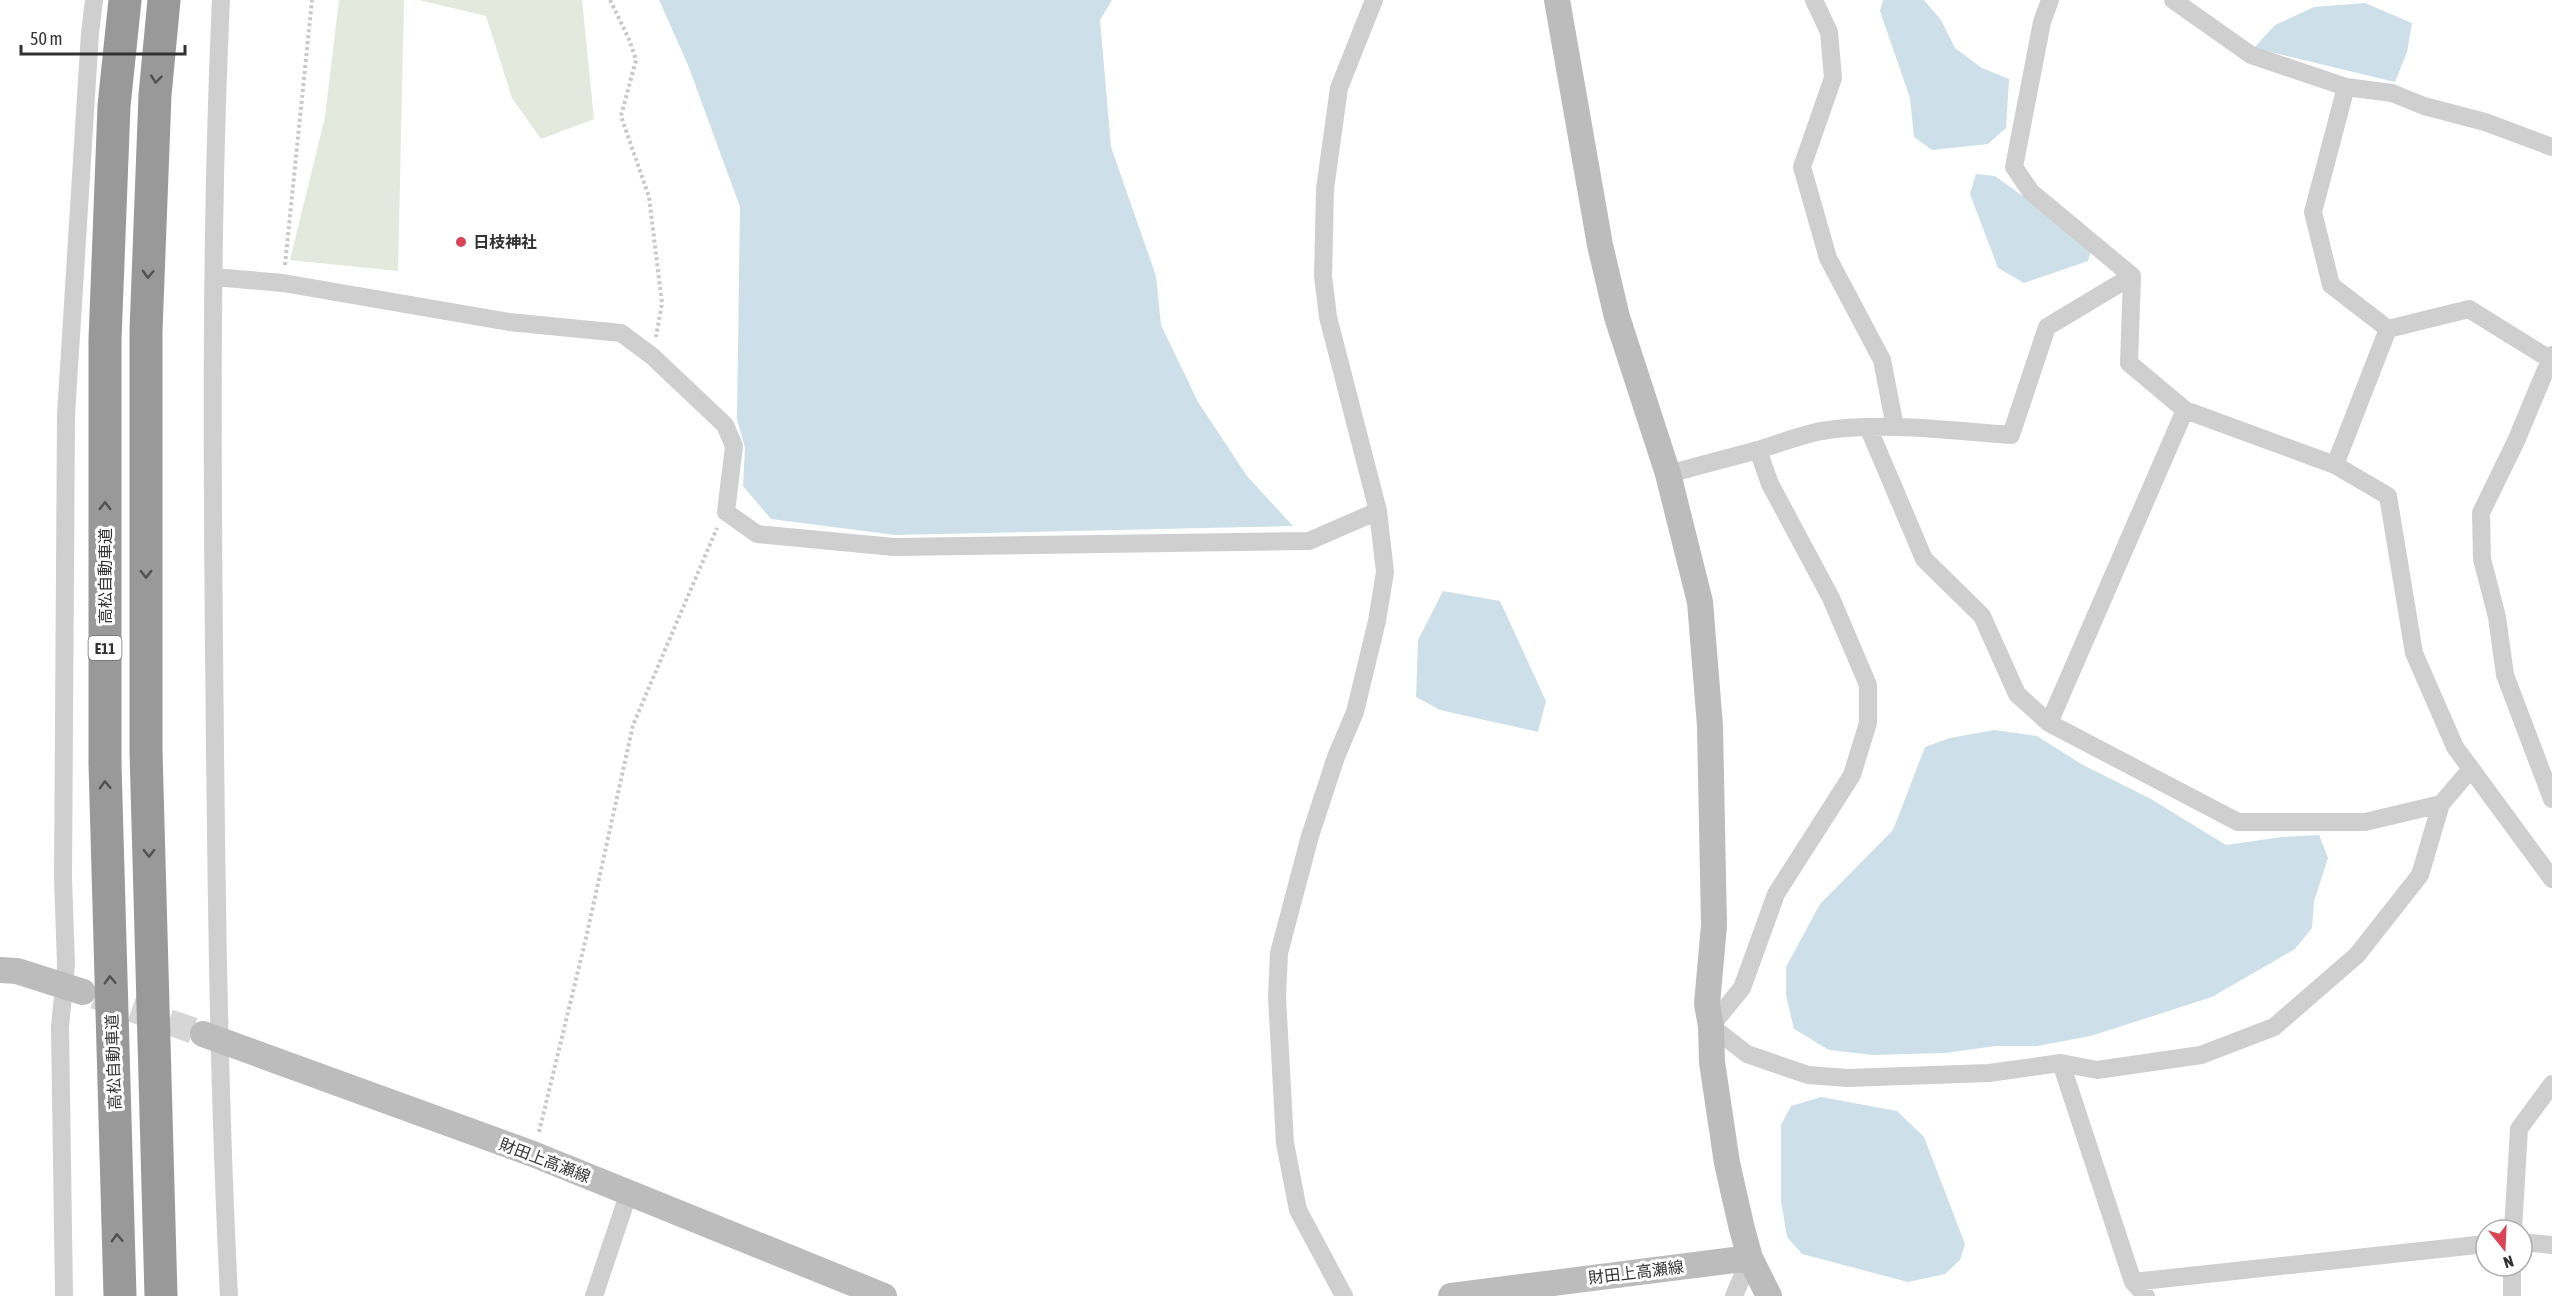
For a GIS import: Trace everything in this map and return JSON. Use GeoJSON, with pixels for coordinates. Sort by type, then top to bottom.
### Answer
{"type":"FeatureCollection","features":[{"type":"Feature","properties":{"kind":"highway","name":"高松自動車道"},"geometry":{"type":"LineString","coordinates":[[120,1296],[105,764],[105,340],[114,106],[125,0]]}},
{"type":"Feature","properties":{"kind":"highway","name":"E11"},"geometry":{"type":"LineString","coordinates":[[161,1296],[146,751],[146,331],[154,95],[164,0]]}},
{"type":"Feature","properties":{"kind":"street"},"geometry":{"type":"LineString","coordinates":[[64,1296],[60,1027],[74,989],[66,965],[63,865],[66,415],[94,0]]}},
{"type":"Feature","properties":{"kind":"street"},"geometry":{"type":"LineString","coordinates":[[221,0],[216,106],[214,277],[215,834],[212,1037],[229,1296]]}},
{"type":"Feature","properties":{"kind":"street"},"geometry":{"type":"LineString","coordinates":[[1344,1296],[1298,1210],[1285,1143],[1276,998],[1279,953],[1310,836],[1336,757],[1355,712],[1377,621],[1384,572],[1378,511],[1328,317],[1323,276],[1325,189],[1339,88],[1374,0]]}},
{"type":"Feature","properties":{"kind":"street"},"geometry":{"type":"LineString","coordinates":[[1557,0],[1600,245],[1617,317],[1668,474],[1700,602],[1710,726],[1714,924],[1707,1004],[1711,1026],[1712,1062],[1727,1163],[1750,1258],[1769,1296]]}},
{"type":"Feature","properties":{"kind":"street"},"geometry":{"type":"LineString","coordinates":[[1814,0],[1829,32],[1833,78],[1802,167],[1828,258],[1882,360],[1895,427]]}},
{"type":"Feature","properties":{"kind":"street"},"geometry":{"type":"LineString","coordinates":[[2050,0],[2043,22],[2014,167],[2031,192],[2132,276]]}},
{"type":"Feature","properties":{"kind":"street"},"geometry":{"type":"LineString","coordinates":[[2173,0],[2251,55],[2346,87],[2392,93],[2424,106],[2485,122],[2552,147]]}},
{"type":"Feature","properties":{"kind":"street"},"geometry":{"type":"LineString","coordinates":[[2346,87],[2313,212],[2331,285],[2388,329]]}},
{"type":"Feature","properties":{"kind":"street"},"geometry":{"type":"LineString","coordinates":[[1668,474],[1827,430],[1895,427],[2012,435],[2047,327],[2132,276]]}},
{"type":"Feature","properties":{"kind":"street"},"geometry":{"type":"LineString","coordinates":[[2132,276],[2129,363],[2185,410],[2335,465],[2388,496],[2414,653],[2455,747],[2552,879]]}},
{"type":"Feature","properties":{"kind":"street"},"geometry":{"type":"LineString","coordinates":[[214,277],[284,283],[509,322],[621,333],[652,356],[725,424],[734,446],[726,512],[757,534],[894,547],[1309,541],[1378,511]]}},
{"type":"Feature","properties":{"kind":"street"},"geometry":{"type":"LineString","coordinates":[[2388,329],[2469,309],[2551,358],[2481,513],[2481,536],[2482,559],[2497,617],[2505,675],[2552,799]]}},
{"type":"Feature","properties":{"kind":"street"},"geometry":{"type":"LineString","coordinates":[[2335,465],[2388,329]]}},
{"type":"Feature","properties":{"kind":"street"},"geometry":{"type":"LineString","coordinates":[[2049,723],[2185,410]]}},
{"type":"Feature","properties":{"kind":"street"},"geometry":{"type":"LineString","coordinates":[[1868,427],[1924,559],[1982,616],[2017,694],[2049,723],[2238,822],[2365,822],[2441,804]]}},
{"type":"Feature","properties":{"kind":"street"},"geometry":{"type":"LineString","coordinates":[[1711,1026],[1742,988],[1776,894],[1852,775],[1868,723],[1868,685],[1831,598],[1770,484],[1758,450]]}},
{"type":"Feature","properties":{"kind":"street"},"geometry":{"type":"LineString","coordinates":[[1711,1026],[1747,1054],[1808,1075],[1848,1078],[1989,1073],[2061,1063],[2097,1070],[2201,1054],[2274,1028],[2357,955],[2420,875],[2441,804],[2471,770]]}},
{"type":"Feature","properties":{"kind":"street"},"geometry":{"type":"LineString","coordinates":[[0,970],[17,971],[74,989]]}},
{"type":"Feature","properties":{"kind":"street","name":"財田上高瀬線"},"geometry":{"type":"LineString","coordinates":[[212,1037],[534,1154],[884,1296]]}},
{"type":"Feature","properties":{"kind":"street"},"geometry":{"type":"LineString","coordinates":[[2061,1063],[2133,1282],[2146,1296]]}},
{"type":"Feature","properties":{"kind":"street"},"geometry":{"type":"LineString","coordinates":[[2514,1218],[2519,1129],[2552,1084]]}},
{"type":"Feature","properties":{"kind":"street"},"geometry":{"type":"LineString","coordinates":[[594,1296],[629,1192]]}},
{"type":"Feature","properties":{"kind":"street"},"geometry":{"type":"LineString","coordinates":[[2534,1243],[2552,1245]]}},
{"type":"Feature","properties":{"kind":"street"},"geometry":{"type":"LineString","coordinates":[[2133,1282],[2474,1245]]}},
{"type":"Feature","properties":{"kind":"street"},"geometry":{"type":"LineString","coordinates":[[1734,1296],[1750,1258]]}},
{"type":"Feature","properties":{"kind":"street","name":"財田上高瀬線"},"geometry":{"type":"LineString","coordinates":[[1450,1296],[1750,1258]]}},
{"type":"Feature","properties":{"kind":"street"},"geometry":{"type":"LineString","coordinates":[[2512,1278],[2512,1296]]}},
{"type":"Feature","properties":{"kind":"path"},"geometry":{"type":"LineString","coordinates":[[284,283],[312,0]]}},
{"type":"Feature","properties":{"kind":"path"},"geometry":{"type":"LineString","coordinates":[[610,0],[629,39],[636,60],[621,116],[649,197],[658,262],[662,303],[652,356]]}},
{"type":"Feature","properties":{"kind":"path"},"geometry":{"type":"LineString","coordinates":[[534,1154],[586,938],[633,725],[710,540],[726,512]]}},
{"type":"Feature","properties":{"kind":"shaded area"},"geometry":{"type":"Polygon","coordinates":[[[339,0],[404,0],[398,271],[290,260],[325,117],[339,0]]]}},
{"type":"Feature","properties":{"kind":"shaded area"},"geometry":{"type":"Polygon","coordinates":[[[419,0],[582,0],[594,119],[541,139],[512,98],[486,16],[419,0]]]}},
{"type":"Feature","properties":{"kind":"shaded area"},"geometry":{"type":"Polygon","coordinates":[[[659,0],[1112,0],[1100,20],[1111,147],[1156,276],[1161,325],[1198,402],[1247,476],[1293,526],[895,535],[771,519],[743,486],[745,448],[737,419],[740,207],[688,65],[659,0]]]}},
{"type":"Feature","properties":{"kind":"shaded area"},"geometry":{"type":"Polygon","coordinates":[[[1883,0],[1924,0],[1941,20],[1955,48],[1982,68],[2009,79],[2006,128],[1988,144],[1932,150],[1914,137],[1910,98],[1880,11],[1883,0]]]}},
{"type":"Feature","properties":{"kind":"shaded area"},"geometry":{"type":"Polygon","coordinates":[[[2365,3],[2412,23],[2407,52],[2395,82],[2254,48],[2275,25],[2314,7],[2365,3]]]}},
{"type":"Feature","properties":{"kind":"shaded area"},"geometry":{"type":"Polygon","coordinates":[[[1976,174],[1995,176],[2041,209],[2091,251],[2088,261],[2024,283],[1998,268],[1970,194],[1976,174]]]}},
{"type":"Feature","properties":{"kind":"shaded area"},"geometry":{"type":"Polygon","coordinates":[[[1443,591],[1500,601],[1546,701],[1538,732],[1440,710],[1416,697],[1418,640],[1443,591]]]}},
{"type":"Feature","properties":{"kind":"shaded area"},"geometry":{"type":"Polygon","coordinates":[[[1994,730],[2037,736],[2083,765],[2151,799],[2226,845],[2282,837],[2319,835],[2328,858],[2314,901],[2312,928],[2295,949],[2212,997],[2091,1036],[2037,1046],[1996,1046],[1945,1053],[1873,1055],[1829,1050],[1794,1029],[1786,995],[1786,967],[1820,904],[1893,830],[1925,747],[1950,738],[1994,730]]]}},
{"type":"Feature","properties":{"kind":"shaded area"},"geometry":{"type":"Polygon","coordinates":[[[1821,1097],[1897,1111],[1924,1137],[1965,1244],[1960,1260],[1945,1274],[1908,1282],[1802,1254],[1787,1237],[1781,1201],[1781,1125],[1791,1106],[1821,1097]]]}},
{"type":"Feature","properties":{"kind":"tunnel"},"geometry":{"type":"LineString","coordinates":[[95,996],[203,1034]]}},
{"type":"Feature","properties":{"kind":"place","name":"日枝神社"},"geometry":{"type":"Point","coordinates":[461,242]}}]}
